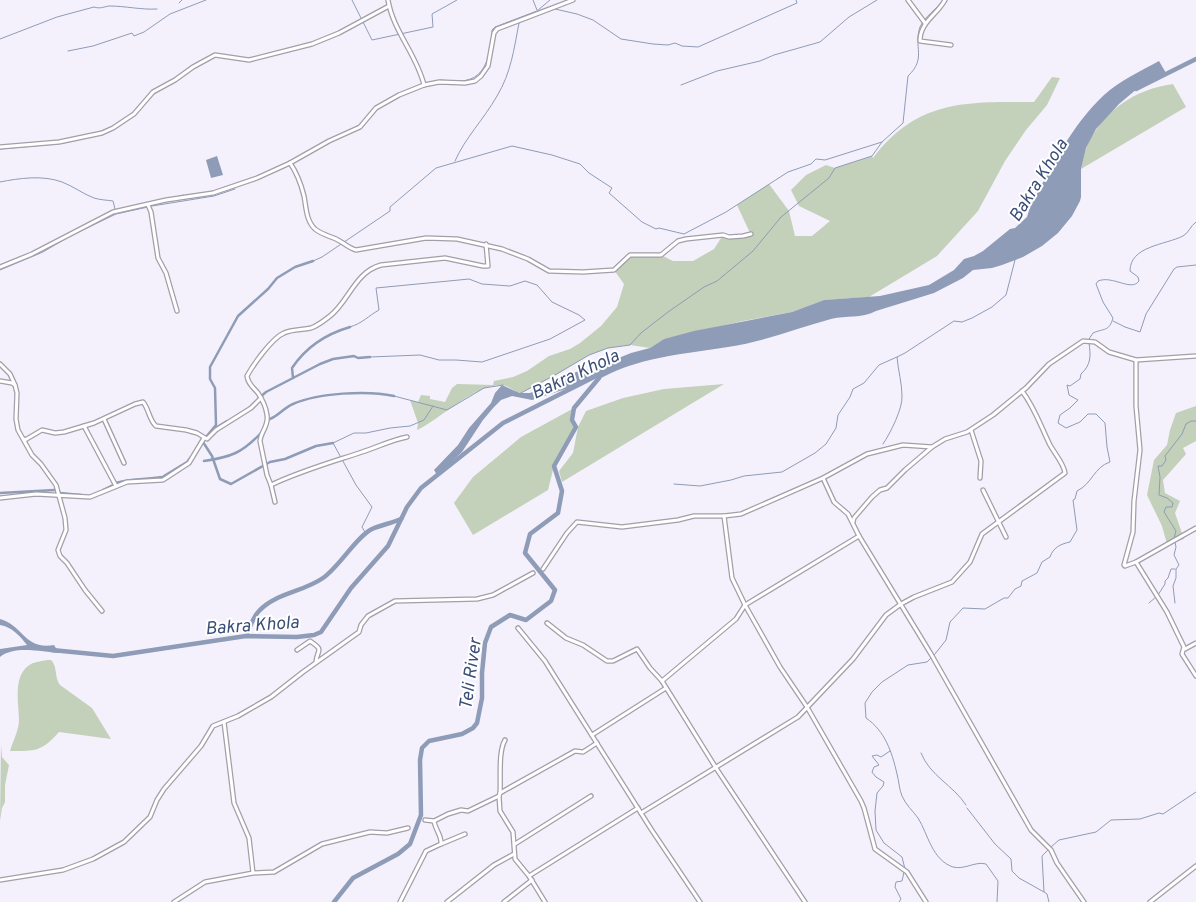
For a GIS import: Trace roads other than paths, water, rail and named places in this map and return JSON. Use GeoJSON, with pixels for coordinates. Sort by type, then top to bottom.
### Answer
{"type":"FeatureCollection","features":[{"type":"Feature","properties":{"kind":"street"},"geometry":{"type":"LineString","coordinates":[[388,0],[400,34],[422,74],[424,85]]}},
{"type":"Feature","properties":{"kind":"street"},"geometry":{"type":"LineString","coordinates":[[0,267],[32,254],[113,212],[218,192],[257,178],[290,163],[328,141],[360,127],[376,108],[386,101],[424,85],[439,82],[465,83],[474,81],[481,76],[488,66],[494,33],[497,29],[572,0]]}},
{"type":"Feature","properties":{"kind":"street"},"geometry":{"type":"LineString","coordinates":[[908,0],[925,23]]}},
{"type":"Feature","properties":{"kind":"street"},"geometry":{"type":"LineString","coordinates":[[945,0],[925,23],[921,31],[920,41],[951,45]]}},
{"type":"Feature","properties":{"kind":"street"},"geometry":{"type":"LineString","coordinates":[[0,147],[59,142],[102,133],[134,114],[153,92],[215,55],[249,60],[312,44],[340,33],[390,6]]}},
{"type":"Feature","properties":{"kind":"street"},"geometry":{"type":"LineString","coordinates":[[290,163],[296,171],[308,218],[312,226],[318,231],[356,250],[426,238],[457,239],[486,244],[518,255],[549,271],[604,271],[614,270],[630,254],[661,254],[678,241],[723,235],[743,236],[751,234]]}},
{"type":"Feature","properties":{"kind":"street"},"geometry":{"type":"LineString","coordinates":[[148,204],[158,258],[166,273],[177,311]]}},
{"type":"Feature","properties":{"kind":"street"},"geometry":{"type":"LineString","coordinates":[[275,502],[260,441],[268,425],[268,415],[247,376],[260,357],[279,336],[291,330],[312,327],[332,315],[358,280],[372,267],[445,258],[488,266],[486,244]]}},
{"type":"Feature","properties":{"kind":"street"},"geometry":{"type":"LineString","coordinates":[[853,522],[854,518],[872,496],[880,490],[887,488],[904,470],[932,447],[945,439],[971,430],[986,421],[1022,391],[1049,364],[1072,350],[1076,345],[1090,341],[1109,352],[1136,360],[1196,356]]}},
{"type":"Feature","properties":{"kind":"street"},"geometry":{"type":"LineString","coordinates":[[1136,360],[1136,406],[1140,450],[1134,501],[1133,532],[1124,566],[1136,562],[1196,528]]}},
{"type":"Feature","properties":{"kind":"street"},"geometry":{"type":"LineString","coordinates":[[0,364],[10,374],[17,392],[17,425],[32,454],[53,479],[58,494],[65,518],[66,530],[58,550],[85,590],[102,611]]}},
{"type":"Feature","properties":{"kind":"street"},"geometry":{"type":"LineString","coordinates":[[0,381],[15,385]]}},
{"type":"Feature","properties":{"kind":"street"},"geometry":{"type":"LineString","coordinates":[[641,813],[798,717],[853,660],[886,615],[901,604],[952,582],[970,562],[982,534],[1065,474],[1064,467],[1047,438],[1038,415],[1022,391]]}},
{"type":"Feature","properties":{"kind":"street"},"geometry":{"type":"LineString","coordinates":[[0,498],[36,494],[90,497],[127,482],[163,480],[189,463],[204,438],[208,438],[216,430],[261,400]]}},
{"type":"Feature","properties":{"kind":"street"},"geometry":{"type":"LineString","coordinates":[[24,439],[42,430],[59,434],[104,419],[124,408],[143,402],[147,406],[153,424],[156,426],[197,433],[204,438]]}},
{"type":"Feature","properties":{"kind":"street"},"geometry":{"type":"LineString","coordinates":[[104,419],[124,463]]}},
{"type":"Feature","properties":{"kind":"street"},"geometry":{"type":"LineString","coordinates":[[84,426],[116,486]]}},
{"type":"Feature","properties":{"kind":"street"},"geometry":{"type":"LineString","coordinates":[[971,430],[981,461],[980,478]]}},
{"type":"Feature","properties":{"kind":"street"},"geometry":{"type":"LineString","coordinates":[[271,485],[340,458],[382,445],[390,440],[406,437]]}},
{"type":"Feature","properties":{"kind":"street"},"geometry":{"type":"LineString","coordinates":[[543,569],[577,522],[622,527],[694,516],[724,516],[747,512],[824,478],[867,454],[903,444],[932,447]]}},
{"type":"Feature","properties":{"kind":"street"},"geometry":{"type":"LineString","coordinates":[[824,478],[834,502],[848,514],[934,659],[1020,813],[1034,835],[1050,849],[1057,863],[1084,902]]}},
{"type":"Feature","properties":{"kind":"street"},"geometry":{"type":"LineString","coordinates":[[983,490],[1006,537]]}},
{"type":"Feature","properties":{"kind":"street"},"geometry":{"type":"LineString","coordinates":[[724,516],[732,578],[745,606],[780,668],[807,707],[864,808],[875,848],[907,872],[926,902]]}},
{"type":"Feature","properties":{"kind":"street"},"geometry":{"type":"LineString","coordinates":[[662,681],[736,619],[745,606],[860,536]]}},
{"type":"Feature","properties":{"kind":"street"},"geometry":{"type":"LineString","coordinates":[[1136,562],[1166,612],[1184,649],[1182,654],[1196,676]]}},
{"type":"Feature","properties":{"kind":"street"},"geometry":{"type":"LineString","coordinates":[[0,880],[63,870],[93,859],[124,842],[150,817],[164,789],[201,746],[213,726],[238,716],[271,698],[316,662],[359,632],[361,624],[368,616],[395,601],[477,599],[493,594],[534,573]]}},
{"type":"Feature","properties":{"kind":"street"},"geometry":{"type":"LineString","coordinates":[[547,623],[566,638],[583,645],[607,661],[637,649],[662,681],[716,768],[805,902]]}},
{"type":"Feature","properties":{"kind":"street"},"geometry":{"type":"LineString","coordinates":[[518,628],[545,661],[700,902]]}},
{"type":"Feature","properties":{"kind":"street"},"geometry":{"type":"LineString","coordinates":[[297,650],[310,641],[320,651],[316,662]]}},
{"type":"Feature","properties":{"kind":"street"},"geometry":{"type":"LineString","coordinates":[[1184,649],[1196,643]]}},
{"type":"Feature","properties":{"kind":"street"},"geometry":{"type":"LineString","coordinates":[[592,735],[666,688]]}},
{"type":"Feature","properties":{"kind":"street"},"geometry":{"type":"LineString","coordinates":[[224,722],[234,802],[249,838],[252,874]]}},
{"type":"Feature","properties":{"kind":"street"},"geometry":{"type":"LineString","coordinates":[[505,740],[502,746],[501,760],[500,811],[513,832],[514,854],[545,902]]}},
{"type":"Feature","properties":{"kind":"street"},"geometry":{"type":"LineString","coordinates":[[425,820],[434,821],[461,810],[470,810],[575,751],[583,752],[597,743]]}},
{"type":"Feature","properties":{"kind":"street"},"geometry":{"type":"LineString","coordinates":[[515,844],[591,796]]}},
{"type":"Feature","properties":{"kind":"street"},"geometry":{"type":"LineString","coordinates":[[529,876],[638,808]]}},
{"type":"Feature","properties":{"kind":"street"},"geometry":{"type":"LineString","coordinates":[[434,821],[441,840],[440,844]]}},
{"type":"Feature","properties":{"kind":"street"},"geometry":{"type":"LineString","coordinates":[[174,902],[205,882],[274,872],[315,848],[330,842],[370,832],[387,833],[408,828]]}},
{"type":"Feature","properties":{"kind":"street"},"geometry":{"type":"LineString","coordinates":[[400,902],[426,851],[466,834]]}},
{"type":"Feature","properties":{"kind":"street"},"geometry":{"type":"LineString","coordinates":[[447,902],[494,865],[514,854]]}},
{"type":"Feature","properties":{"kind":"street"},"geometry":{"type":"LineString","coordinates":[[1150,902],[1196,866]]}},
{"type":"Feature","properties":{"kind":"street"},"geometry":{"type":"LineString","coordinates":[[504,902],[532,880]]}},
{"type":"Feature","properties":{"kind":"water"},"geometry":{"type":"Polygon","coordinates":[[[1159,61],[1166,73],[1138,88],[1119,104],[1096,129],[1086,148],[1081,169],[1081,197],[1072,216],[1058,233],[1042,246],[1023,257],[992,268],[973,270],[963,278],[934,293],[865,315],[831,319],[741,345],[644,362],[611,373],[596,381],[597,375],[578,385],[532,400],[512,396],[501,400],[494,407],[462,452],[437,475],[434,470],[458,445],[469,428],[491,403],[495,393],[502,385],[519,393],[530,393],[585,368],[589,370],[631,353],[650,348],[664,339],[694,331],[792,312],[824,300],[880,296],[929,285],[954,270],[964,259],[983,251],[1027,217],[1030,207],[1062,148],[1092,107],[1116,85],[1159,61]]]}},
{"type":"Feature","properties":{"kind":"water"},"geometry":{"type":"Polygon","coordinates":[[[217,156],[223,175],[211,178],[206,160],[217,156]]]}},
{"type":"Feature","properties":{"kind":"water"},"geometry":{"type":"Polygon","coordinates":[[[0,619],[14,626],[36,644],[44,646],[54,645],[59,653],[21,650],[6,653],[0,657],[0,649],[27,645],[19,635],[0,625],[0,619]]]}},
{"type":"Feature","properties":{"kind":"waterway"},"geometry":{"type":"LineString","coordinates":[[179,3],[182,0]]}},
{"type":"Feature","properties":{"kind":"waterway"},"geometry":{"type":"LineString","coordinates":[[68,51],[93,46],[132,33],[134,36],[144,32],[170,14],[206,0]]}},
{"type":"Feature","properties":{"kind":"waterway"},"geometry":{"type":"LineString","coordinates":[[352,0],[372,40],[433,27],[432,14],[457,0]]}},
{"type":"Feature","properties":{"kind":"waterway"},"geometry":{"type":"LineString","coordinates":[[533,0],[537,10]]}},
{"type":"Feature","properties":{"kind":"waterway"},"geometry":{"type":"LineString","coordinates":[[492,37],[492,30],[495,27],[537,11],[550,0]]}},
{"type":"Feature","properties":{"kind":"waterway"},"geometry":{"type":"LineString","coordinates":[[540,14],[555,9],[593,20],[621,39],[653,44],[668,45],[675,43],[682,46],[698,47],[797,3],[796,0]]}},
{"type":"Feature","properties":{"kind":"waterway"},"geometry":{"type":"LineString","coordinates":[[681,85],[717,71],[760,61],[820,42],[849,17],[877,0]]}},
{"type":"Feature","properties":{"kind":"waterway"},"geometry":{"type":"LineString","coordinates":[[517,392],[519,394],[589,355],[608,348],[630,345],[641,333],[668,312],[704,287],[717,281],[753,251],[781,217],[829,178],[835,168],[872,156],[882,142],[903,123],[908,76],[917,64],[920,27],[943,0]]}},
{"type":"Feature","properties":{"kind":"waterway"},"geometry":{"type":"LineString","coordinates":[[0,39],[57,17],[94,7],[115,6],[157,9]]}},
{"type":"Feature","properties":{"kind":"waterway"},"geometry":{"type":"LineString","coordinates":[[455,161],[464,144],[502,87],[511,61],[519,23],[529,18]]}},
{"type":"Feature","properties":{"kind":"waterway"},"geometry":{"type":"LineString","coordinates":[[461,81],[475,77],[484,67],[488,58]]}},
{"type":"Feature","properties":{"kind":"waterway","name":"Bakra Khola"},"geometry":{"type":"LineString","coordinates":[[1136,89],[1196,59]]}},
{"type":"Feature","properties":{"kind":"waterway"},"geometry":{"type":"LineString","coordinates":[[99,132],[113,126],[133,113],[152,91],[191,66]]}},
{"type":"Feature","properties":{"kind":"waterway"},"geometry":{"type":"LineString","coordinates":[[138,111],[154,94],[182,77]]}},
{"type":"Feature","properties":{"kind":"waterway"},"geometry":{"type":"LineString","coordinates":[[436,81],[452,81]]}},
{"type":"Feature","properties":{"kind":"waterway"},"geometry":{"type":"LineString","coordinates":[[0,149],[69,142]]}},
{"type":"Feature","properties":{"kind":"waterway"},"geometry":{"type":"LineString","coordinates":[[313,261],[322,257],[390,211],[390,207],[436,168],[512,146],[552,155],[580,164],[589,173],[612,188],[609,193],[642,222],[656,229],[659,228],[684,234],[726,212],[788,172],[811,164],[816,159],[825,160],[882,142]]}},
{"type":"Feature","properties":{"kind":"waterway"},"geometry":{"type":"LineString","coordinates":[[0,182],[15,179],[47,178],[66,184],[94,198],[113,201],[115,209]]}},
{"type":"Feature","properties":{"kind":"waterway"},"geometry":{"type":"LineString","coordinates":[[152,206],[214,196],[235,189]]}},
{"type":"Feature","properties":{"kind":"waterway"},"geometry":{"type":"LineString","coordinates":[[186,195],[210,192]]}},
{"type":"Feature","properties":{"kind":"waterway"},"geometry":{"type":"LineString","coordinates":[[176,197],[183,195]]}},
{"type":"Feature","properties":{"kind":"waterway"},"geometry":{"type":"LineString","coordinates":[[113,211],[143,204]]}},
{"type":"Feature","properties":{"kind":"waterway"},"geometry":{"type":"LineString","coordinates":[[0,270],[43,252],[70,236],[116,214],[148,207]]}},
{"type":"Feature","properties":{"kind":"waterway"},"geometry":{"type":"LineString","coordinates":[[1089,339],[1093,333],[1108,328],[1113,318],[1103,302],[1096,284],[1098,281],[1110,280],[1131,285],[1136,284],[1139,281],[1138,277],[1130,271],[1136,256],[1142,251],[1183,236],[1196,222]]}},
{"type":"Feature","properties":{"kind":"waterway"},"geometry":{"type":"LineString","coordinates":[[883,444],[896,421],[902,401],[897,357],[954,321],[962,322],[992,307],[1006,295],[1015,260]]}},
{"type":"Feature","properties":{"kind":"waterway"},"geometry":{"type":"LineString","coordinates":[[206,437],[216,425],[215,388],[210,379],[210,367],[238,316],[268,289],[277,278],[295,267],[313,261]]}},
{"type":"Feature","properties":{"kind":"waterway"},"geometry":{"type":"LineString","coordinates":[[1113,321],[1140,332],[1146,314],[1174,269],[1196,265]]}},
{"type":"Feature","properties":{"kind":"waterway"},"geometry":{"type":"LineString","coordinates":[[350,327],[379,310],[376,288],[469,279],[482,284],[510,286],[525,281],[537,285],[552,302],[579,315],[585,320],[550,339],[482,362],[439,360],[420,355],[370,357]]}},
{"type":"Feature","properties":{"kind":"waterway"},"geometry":{"type":"LineString","coordinates":[[293,378],[292,368],[310,348],[333,333],[350,327]]}},
{"type":"Feature","properties":{"kind":"waterway"},"geometry":{"type":"LineString","coordinates":[[997,902],[998,881],[986,864],[982,863],[957,868],[946,864],[935,853],[922,824],[902,796],[890,750],[878,729],[866,718],[865,703],[882,682],[908,665],[927,662],[946,640],[950,622],[963,608],[985,609],[1004,598],[1008,598],[1015,589],[1021,586],[1022,581],[1037,573],[1042,562],[1050,557],[1055,549],[1060,545],[1070,542],[1077,530],[1073,500],[1077,491],[1100,468],[1110,462],[1105,423],[1096,414],[1088,414],[1080,422],[1066,428],[1058,423],[1060,415],[1078,400],[1069,395],[1067,385],[1070,386],[1080,379],[1081,374],[1087,367],[1090,356],[1089,343]]}},
{"type":"Feature","properties":{"kind":"waterway"},"geometry":{"type":"LineString","coordinates":[[259,398],[266,392],[333,359],[354,356],[358,358],[370,357]]}},
{"type":"Feature","properties":{"kind":"waterway"},"geometry":{"type":"LineString","coordinates":[[674,484],[700,486],[744,476],[782,472],[815,453],[826,444],[836,428],[838,415],[853,389],[864,383],[879,365],[897,357]]}},
{"type":"Feature","properties":{"kind":"waterway","name":"Bakra Khola"},"geometry":{"type":"LineString","coordinates":[[52,650],[113,656],[246,636],[297,637],[314,635],[321,632],[351,588],[388,546],[407,507],[421,488],[503,423],[602,373]]}},
{"type":"Feature","properties":{"kind":"waterway","name":"Teli River"},"geometry":{"type":"LineString","coordinates":[[334,902],[353,878],[398,854],[410,844],[421,815],[420,760],[422,748],[429,741],[462,734],[473,728],[477,723],[482,698],[485,643],[491,627],[510,615],[526,620],[551,601],[555,590],[525,553],[530,534],[558,513],[562,491],[554,466],[576,427],[572,420],[574,408],[599,378]]}},
{"type":"Feature","properties":{"kind":"waterway"},"geometry":{"type":"LineString","coordinates":[[394,396],[447,410],[484,388],[503,385]]}},
{"type":"Feature","properties":{"kind":"waterway"},"geometry":{"type":"LineString","coordinates":[[267,420],[293,404],[316,397],[357,393],[394,396]]}},
{"type":"Feature","properties":{"kind":"waterway"},"geometry":{"type":"LineString","coordinates":[[366,534],[362,527],[372,507],[356,485],[333,443],[354,433],[410,426],[424,420],[433,406]]}},
{"type":"Feature","properties":{"kind":"waterway"},"geometry":{"type":"LineString","coordinates":[[214,429],[227,421]]}},
{"type":"Feature","properties":{"kind":"waterway"},"geometry":{"type":"LineString","coordinates":[[1174,538],[1176,531],[1164,512],[1166,507],[1172,507],[1173,503],[1159,495],[1160,477],[1158,466],[1162,466],[1166,460],[1165,456],[1182,434],[1186,424],[1196,421]]}},
{"type":"Feature","properties":{"kind":"waterway"},"geometry":{"type":"LineString","coordinates":[[204,461],[236,453],[261,433]]}},
{"type":"Feature","properties":{"kind":"waterway"},"geometry":{"type":"LineString","coordinates":[[203,442],[212,456],[220,479],[231,484],[270,462],[285,459],[316,446],[333,443]]}},
{"type":"Feature","properties":{"kind":"waterway"},"geometry":{"type":"LineString","coordinates":[[164,476],[187,462],[191,457]]}},
{"type":"Feature","properties":{"kind":"waterway"},"geometry":{"type":"LineString","coordinates":[[116,483],[127,480],[162,477]]}},
{"type":"Feature","properties":{"kind":"waterway"},"geometry":{"type":"LineString","coordinates":[[103,490],[113,485]]}},
{"type":"Feature","properties":{"kind":"waterway"},"geometry":{"type":"LineString","coordinates":[[0,493],[55,490]]}},
{"type":"Feature","properties":{"kind":"waterway"},"geometry":{"type":"LineString","coordinates":[[58,490],[60,493],[81,495]]}},
{"type":"Feature","properties":{"kind":"waterway"},"geometry":{"type":"LineString","coordinates":[[246,635],[255,616],[266,605],[281,596],[307,587],[323,578],[366,533],[401,519]]}},
{"type":"Feature","properties":{"kind":"waterway"},"geometry":{"type":"LineString","coordinates":[[1175,542],[1174,555],[1179,565],[1176,569],[1176,578],[1173,586],[1175,603]]}},
{"type":"Feature","properties":{"kind":"waterway"},"geometry":{"type":"LineString","coordinates":[[1158,595],[1171,569],[1175,569]]}},
{"type":"Feature","properties":{"kind":"waterway"},"geometry":{"type":"LineString","coordinates":[[1149,603],[1156,597]]}},
{"type":"Feature","properties":{"kind":"waterway"},"geometry":{"type":"LineString","coordinates":[[890,751],[881,757],[877,755],[872,756],[879,765],[874,767],[872,772],[884,782],[877,793],[875,811],[876,830],[884,843],[902,857],[905,869]]}},
{"type":"Feature","properties":{"kind":"waterway"},"geometry":{"type":"LineString","coordinates":[[921,753],[930,768],[966,805]]}},
{"type":"Feature","properties":{"kind":"waterway"},"geometry":{"type":"LineString","coordinates":[[1051,847],[1059,840],[1096,832],[1111,820],[1140,819],[1159,813],[1163,814],[1196,792]]}},
{"type":"Feature","properties":{"kind":"waterway"},"geometry":{"type":"LineString","coordinates":[[967,808],[995,844],[1011,859],[1012,871],[1019,878],[1044,892]]}},
{"type":"Feature","properties":{"kind":"waterway"},"geometry":{"type":"LineString","coordinates":[[1048,850],[1042,856],[1044,892],[1047,894],[1049,902]]}},
{"type":"Feature","properties":{"kind":"waterway"},"geometry":{"type":"LineString","coordinates":[[899,902],[901,899],[895,887],[896,882],[902,881],[904,872]]}}]}
